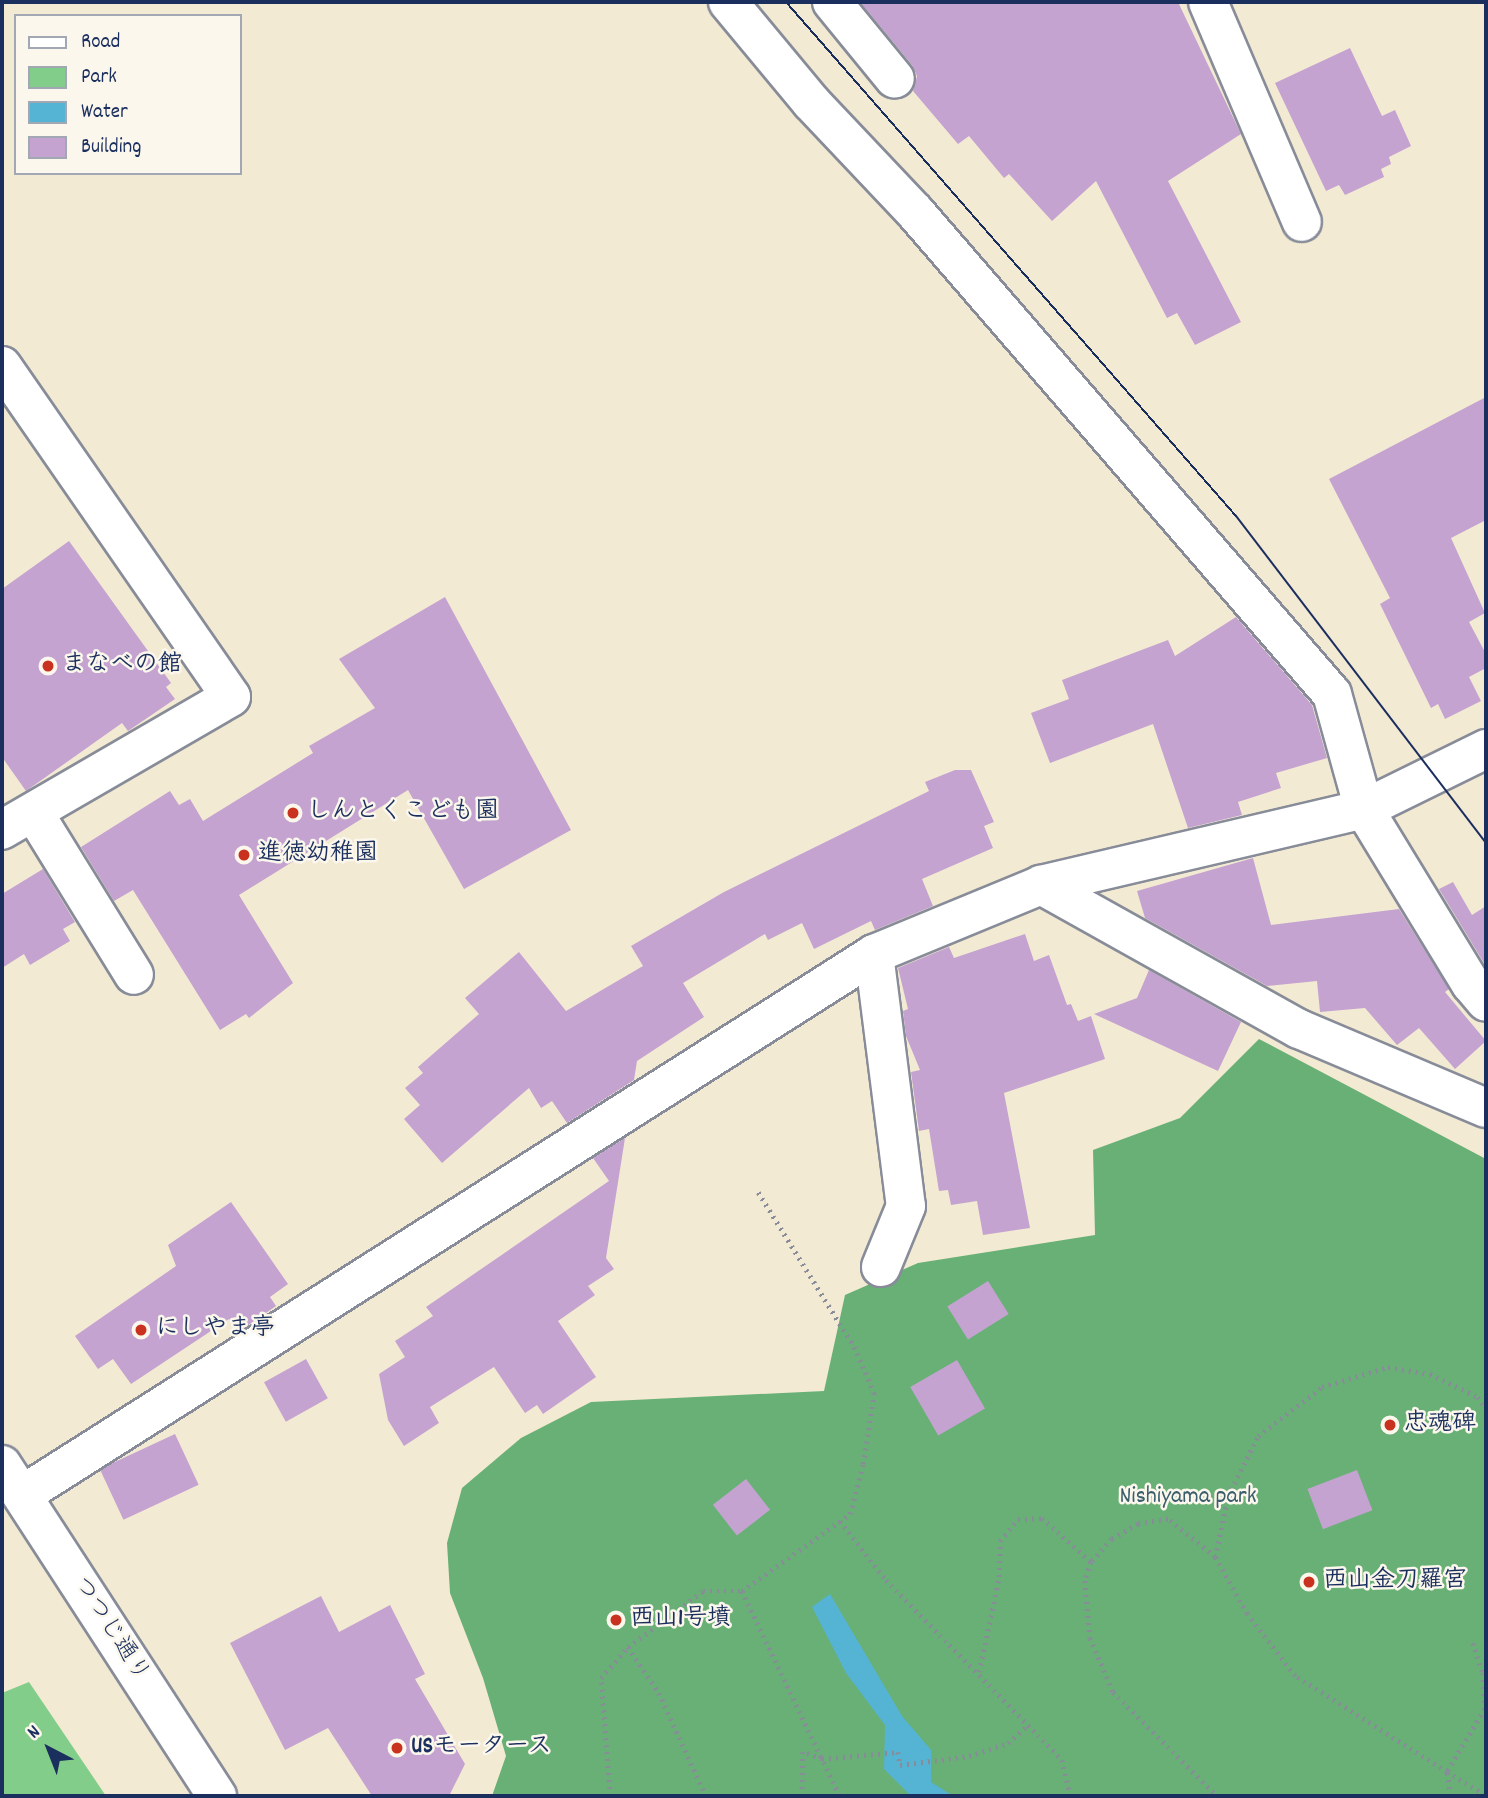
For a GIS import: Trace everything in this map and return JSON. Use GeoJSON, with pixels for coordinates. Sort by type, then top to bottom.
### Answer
{"type":"FeatureCollection","features":[{"type":"Feature","properties":{"kind":"street"},"geometry":{"type":"LineString","coordinates":[[728,2],[811,102],[915,212],[1332,694],[1364,809],[1471,984],[1486,1002]]}},
{"type":"Feature","properties":{"kind":"street"},"geometry":{"type":"LineString","coordinates":[[832,2],[895,79]]}},
{"type":"Feature","properties":{"kind":"street"},"geometry":{"type":"LineString","coordinates":[[1208,2],[1302,222]]}},
{"type":"Feature","properties":{"kind":"street"},"geometry":{"type":"LineString","coordinates":[[2,366],[231,697],[18,821],[134,975]]}},
{"type":"Feature","properties":{"kind":"street"},"geometry":{"type":"LineString","coordinates":[[12,1480],[874,954],[1041,885],[1364,809],[1434,771],[1486,749]]}},
{"type":"Feature","properties":{"kind":"street"},"geometry":{"type":"LineString","coordinates":[[1041,885],[1298,1029],[1486,1108]]}},
{"type":"Feature","properties":{"kind":"street"},"geometry":{"type":"LineString","coordinates":[[874,954],[906,1206],[881,1267]]}},
{"type":"Feature","properties":{"kind":"street","name":"つつじ通り"},"geometry":{"type":"LineString","coordinates":[[12,1480],[217,1796]]}},
{"type":"Feature","properties":{"kind":"path"},"geometry":{"type":"LineString","coordinates":[[610,1796],[601,1678],[628,1647],[703,1591],[743,1591],[850,1514],[874,1394],[855,1349],[757,1191]]}},
{"type":"Feature","properties":{"kind":"path"},"geometry":{"type":"LineString","coordinates":[[1214,1557],[1228,1496],[1258,1436],[1322,1387],[1388,1367],[1430,1374],[1478,1397],[1486,1409]]}},
{"type":"Feature","properties":{"kind":"path"},"geometry":{"type":"LineString","coordinates":[[979,1672],[999,1577],[1000,1541],[1018,1519],[1042,1518],[1091,1562]]}},
{"type":"Feature","properties":{"kind":"path"},"geometry":{"type":"LineString","coordinates":[[1217,1796],[1113,1692],[1090,1638],[1085,1581],[1091,1562],[1112,1539],[1138,1524],[1168,1519],[1214,1557],[1247,1614],[1295,1676],[1486,1795]]}},
{"type":"Feature","properties":{"kind":"path"},"geometry":{"type":"LineString","coordinates":[[839,1521],[886,1580],[979,1672],[1027,1726],[1062,1760],[1070,1796]]}},
{"type":"Feature","properties":{"kind":"path"},"geometry":{"type":"LineString","coordinates":[[743,1591],[839,1796]]}},
{"type":"Feature","properties":{"kind":"path"},"geometry":{"type":"LineString","coordinates":[[1450,1796],[1447,1772],[1485,1709],[1483,1674],[1473,1643]]}},
{"type":"Feature","properties":{"kind":"path"},"geometry":{"type":"LineString","coordinates":[[628,1647],[659,1693],[706,1796]]}},
{"type":"Feature","properties":{"kind":"path"},"geometry":{"type":"LineString","coordinates":[[802,1796],[803,1752],[822,1759],[898,1752],[900,1765],[969,1756],[1008,1743],[1027,1726]]}},
{"type":"Feature","properties":{"kind":"green space","name":"Nishiyama park"},"geometry":{"type":"Polygon","coordinates":[[[1259,1039],[1486,1159],[1486,1796],[492,1796],[506,1756],[483,1678],[450,1593],[447,1543],[462,1488],[521,1438],[591,1402],[824,1391],[845,1295],[918,1263],[1095,1235],[1093,1150],[1180,1118],[1259,1039]]]}},
{"type":"Feature","properties":{"kind":"green space"},"geometry":{"type":"Polygon","coordinates":[[[29,1682],[106,1796],[2,1796],[2,1693],[29,1682]]]}},
{"type":"Feature","properties":{"kind":"water"},"geometry":{"type":"Polygon","coordinates":[[[830,1594],[902,1716],[931,1750],[931,1782],[953,1796],[911,1796],[884,1769],[885,1725],[846,1673],[812,1607],[830,1594]]]}},
{"type":"Feature","properties":{"kind":"building"},"geometry":{"type":"Polygon","coordinates":[[[860,2],[1178,2],[1241,134],[1168,181],[1241,322],[1195,345],[1177,313],[1167,318],[1096,181],[1052,221],[1009,174],[1004,178],[969,136],[958,144],[913,91],[917,76],[912,65],[860,2]]]}},
{"type":"Feature","properties":{"kind":"building"},"geometry":{"type":"Polygon","coordinates":[[[1350,48],[1382,116],[1395,110],[1411,146],[1389,157],[1391,164],[1381,169],[1384,177],[1345,195],[1339,185],[1326,191],[1275,83],[1350,48]]]}},
{"type":"Feature","properties":{"kind":"building"},"geometry":{"type":"Polygon","coordinates":[[[1486,397],[1486,520],[1451,538],[1485,613],[1469,622],[1486,654],[1486,668],[1469,677],[1481,701],[1445,719],[1438,704],[1431,708],[1380,604],[1390,598],[1329,479],[1486,397]]]}},
{"type":"Feature","properties":{"kind":"building"},"geometry":{"type":"Polygon","coordinates":[[[69,541],[171,683],[166,687],[175,699],[128,731],[122,723],[26,791],[2,757],[2,589],[69,541]]]}},
{"type":"Feature","properties":{"kind":"building","name":"しんとくこども園"},"geometry":{"type":"Polygon","coordinates":[[[445,597],[571,830],[464,889],[408,790],[239,895],[293,983],[249,1018],[246,1014],[220,1030],[133,890],[114,901],[81,847],[170,791],[179,805],[190,799],[203,821],[313,753],[309,746],[375,708],[339,659],[445,597]]]}},
{"type":"Feature","properties":{"kind":"building"},"geometry":{"type":"Polygon","coordinates":[[[1236,617],[1312,705],[1327,758],[1276,773],[1281,788],[1238,802],[1242,815],[1188,828],[1153,724],[1050,763],[1031,713],[1069,699],[1062,680],[1168,640],[1175,656],[1236,617]]]}},
{"type":"Feature","properties":{"kind":"building"},"geometry":{"type":"Polygon","coordinates":[[[955,770],[971,770],[994,822],[984,826],[993,848],[922,879],[933,906],[875,930],[871,921],[814,949],[802,923],[768,940],[765,934],[683,983],[704,1017],[637,1061],[634,1080],[567,1123],[552,1101],[541,1108],[529,1088],[442,1163],[404,1119],[420,1105],[405,1088],[423,1073],[418,1067],[479,1014],[465,998],[519,952],[566,1011],[643,966],[631,946],[724,892],[929,791],[925,782],[955,770]]]}},
{"type":"Feature","properties":{"kind":"building"},"geometry":{"type":"Polygon","coordinates":[[[1253,858],[1271,925],[1399,909],[1449,989],[1445,992],[1486,1041],[1455,1069],[1419,1028],[1397,1045],[1365,1008],[1320,1012],[1317,981],[1267,986],[1145,918],[1137,891],[1253,858]]]}},
{"type":"Feature","properties":{"kind":"building"},"geometry":{"type":"Polygon","coordinates":[[[43,869],[75,922],[63,929],[70,941],[30,965],[24,954],[2,968],[2,894],[43,869]]]}},
{"type":"Feature","properties":{"kind":"building"},"geometry":{"type":"Polygon","coordinates":[[[1453,882],[1472,915],[1486,906],[1484,963],[1439,889],[1453,882]]]}},
{"type":"Feature","properties":{"kind":"building"},"geometry":{"type":"Polygon","coordinates":[[[1025,934],[1034,961],[1049,955],[1067,1005],[1071,1004],[1078,1021],[1091,1016],[1105,1059],[1004,1093],[1030,1228],[983,1235],[977,1201],[951,1205],[948,1190],[939,1191],[929,1129],[919,1131],[911,1072],[920,1070],[906,1036],[903,1011],[908,1009],[898,968],[949,947],[954,958],[1025,934]]]}},
{"type":"Feature","properties":{"kind":"building"},"geometry":{"type":"Polygon","coordinates":[[[1149,970],[1241,1022],[1218,1071],[1094,1014],[1137,998],[1149,970]]]}},
{"type":"Feature","properties":{"kind":"building"},"geometry":{"type":"Polygon","coordinates":[[[625,1138],[606,1258],[614,1269],[588,1286],[595,1295],[558,1321],[596,1377],[543,1414],[537,1405],[525,1413],[494,1367],[430,1407],[439,1423],[404,1446],[388,1420],[379,1374],[405,1357],[395,1341],[433,1316],[426,1307],[609,1181],[593,1158],[625,1138]]]}},
{"type":"Feature","properties":{"kind":"building"},"geometry":{"type":"Polygon","coordinates":[[[231,1202],[288,1284],[270,1297],[276,1306],[237,1333],[229,1319],[131,1384],[113,1359],[98,1369],[75,1336],[176,1266],[168,1245],[231,1202]]]}},
{"type":"Feature","properties":{"kind":"building"},"geometry":{"type":"Polygon","coordinates":[[[988,1281],[1009,1314],[968,1340],[947,1306],[988,1281]]]}},
{"type":"Feature","properties":{"kind":"building"},"geometry":{"type":"Polygon","coordinates":[[[306,1359],[328,1398],[286,1422],[264,1382],[306,1359]]]}},
{"type":"Feature","properties":{"kind":"building"},"geometry":{"type":"Polygon","coordinates":[[[957,1360],[985,1408],[938,1435],[910,1387],[957,1360]]]}},
{"type":"Feature","properties":{"kind":"building"},"geometry":{"type":"Polygon","coordinates":[[[175,1434],[199,1485],[123,1520],[100,1469],[175,1434]]]}},
{"type":"Feature","properties":{"kind":"building"},"geometry":{"type":"Polygon","coordinates":[[[1357,1470],[1372,1510],[1323,1529],[1308,1489],[1357,1470]]]}},
{"type":"Feature","properties":{"kind":"building"},"geometry":{"type":"Polygon","coordinates":[[[746,1479],[770,1510],[737,1536],[713,1505],[746,1479]]]}},
{"type":"Feature","properties":{"kind":"building"},"geometry":{"type":"Polygon","coordinates":[[[321,1596],[339,1632],[390,1605],[425,1674],[415,1679],[465,1764],[449,1796],[372,1796],[328,1728],[285,1750],[230,1643],[321,1596]]]}},
{"type":"Feature","properties":{"kind":"tram line"},"geometry":{"type":"LineString","coordinates":[[786,2],[1236,516],[1486,843]]}},
{"type":"Feature","properties":{"kind":"place","name":"まなべの館"},"geometry":{"type":"Point","coordinates":[48,666]}},
{"type":"Feature","properties":{"kind":"place","name":"しんとくこども園"},"geometry":{"type":"Point","coordinates":[293,813]}},
{"type":"Feature","properties":{"kind":"place","name":"進徳幼稚園"},"geometry":{"type":"Point","coordinates":[244,855]}},
{"type":"Feature","properties":{"kind":"place","name":"にしやま亭"},"geometry":{"type":"Point","coordinates":[141,1330]}},
{"type":"Feature","properties":{"kind":"place","name":"忠魂碑"},"geometry":{"type":"Point","coordinates":[1390,1425]}},
{"type":"Feature","properties":{"kind":"place","name":"西山金刀羅宮"},"geometry":{"type":"Point","coordinates":[1309,1582]}},
{"type":"Feature","properties":{"kind":"place","name":"西山1号墳"},"geometry":{"type":"Point","coordinates":[616,1620]}},
{"type":"Feature","properties":{"kind":"place","name":"USモータース"},"geometry":{"type":"Point","coordinates":[397,1748]}}]}
